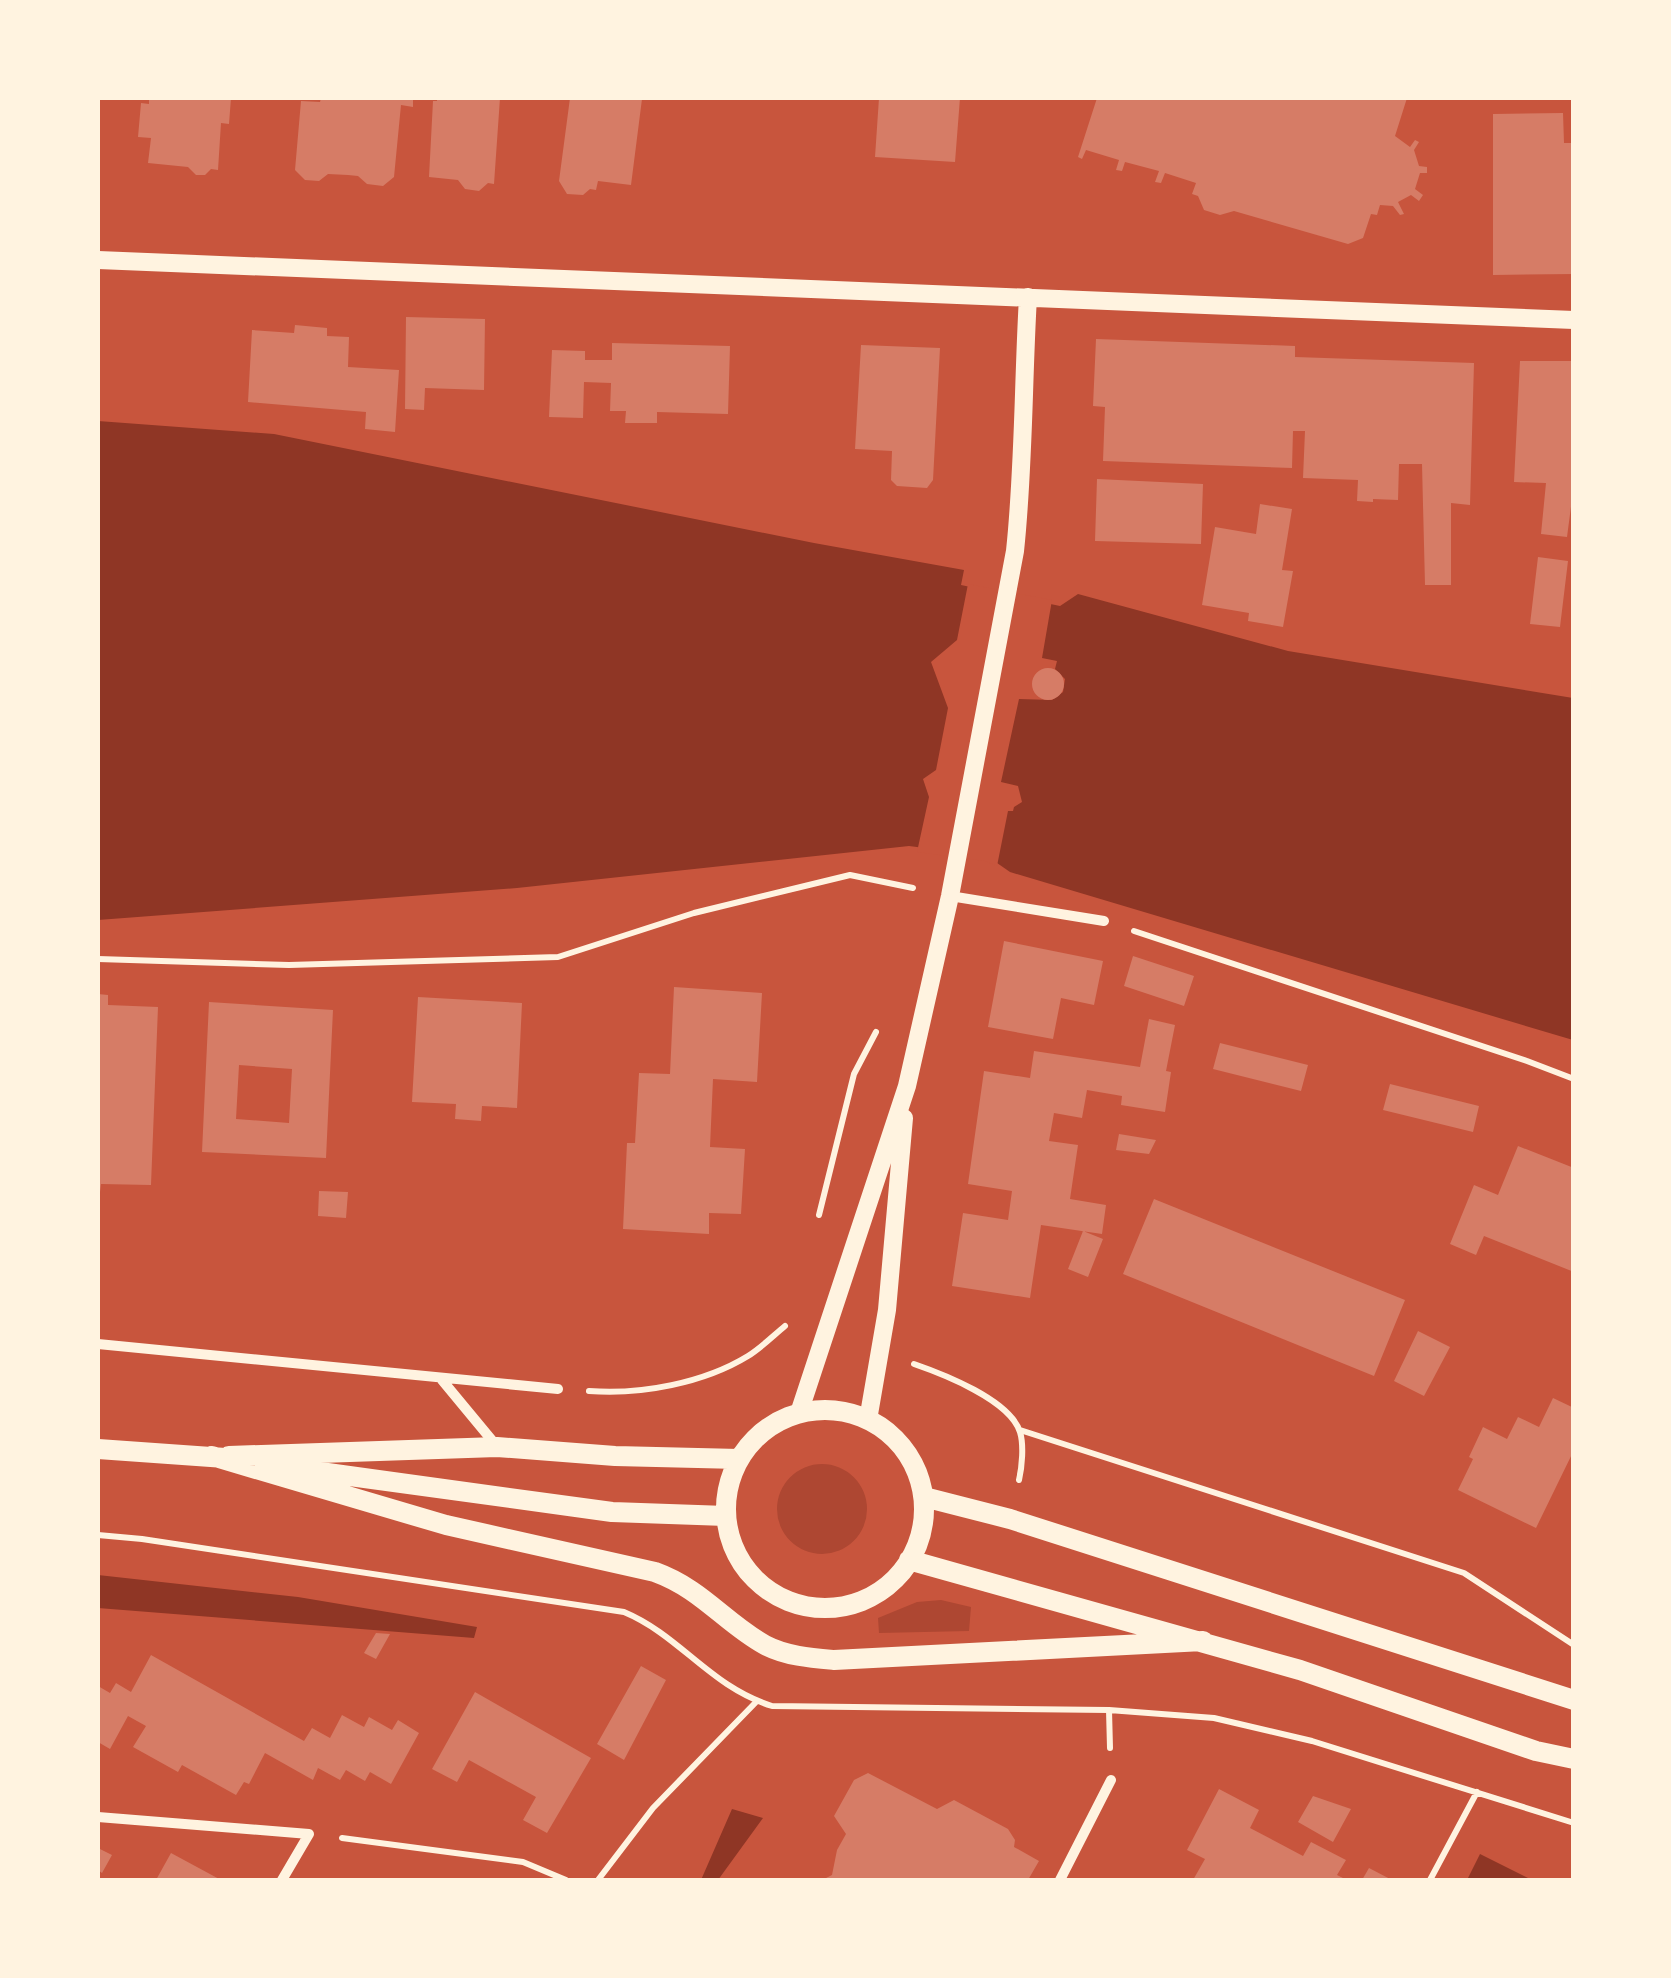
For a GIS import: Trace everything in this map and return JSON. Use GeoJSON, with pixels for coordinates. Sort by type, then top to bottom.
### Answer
{"type":"FeatureCollection","features":[{"type":"Feature","properties":{"kind":"main road"},"geometry":{"type":"LineString","coordinates":[[820,1409],[842,1411],[868,1420],[900,1444],[920,1478],[924,1519],[909,1560],[879,1592],[856,1603],[830,1608],[805,1606],[781,1597],[760,1583],[732,1541],[726,1516],[728,1487],[739,1459],[765,1430],[799,1413],[820,1409]]}},
{"type":"Feature","properties":{"kind":"main road"},"geometry":{"type":"LineString","coordinates":[[212,1456],[497,1447],[615,1456],[739,1459]]}},
{"type":"Feature","properties":{"kind":"main road"},"geometry":{"type":"LineString","coordinates":[[98,1448],[212,1456],[579,1508],[726,1516]]}},
{"type":"Feature","properties":{"kind":"main road"},"geometry":{"type":"LineString","coordinates":[[212,1456],[446,1525],[655,1572],[677,1580],[764,1644],[810,1658],[834,1660],[1203,1641]]}},
{"type":"Feature","properties":{"kind":"main road"},"geometry":{"type":"LineString","coordinates":[[924,1497],[1010,1519],[1574,1700]]}},
{"type":"Feature","properties":{"kind":"main road"},"geometry":{"type":"LineString","coordinates":[[909,1560],[1300,1670],[1536,1751],[1574,1759]]}},
{"type":"Feature","properties":{"kind":"street"},"geometry":{"type":"LineString","coordinates":[[98,260],[1574,320]]}},
{"type":"Feature","properties":{"kind":"street"},"geometry":{"type":"LineString","coordinates":[[799,1413],[907,1086],[950,896],[1008,591],[1021,498],[1028,297]]}},
{"type":"Feature","properties":{"kind":"street"},"geometry":{"type":"LineString","coordinates":[[950,896],[1104,921]]}},
{"type":"Feature","properties":{"kind":"street"},"geometry":{"type":"LineString","coordinates":[[868,1420],[887,1310],[907,1086]]}},
{"type":"Feature","properties":{"kind":"street"},"geometry":{"type":"LineString","coordinates":[[98,1344],[558,1389]]}},
{"type":"Feature","properties":{"kind":"street"},"geometry":{"type":"LineString","coordinates":[[442,1380],[497,1447]]}},
{"type":"Feature","properties":{"kind":"street"},"geometry":{"type":"LineString","coordinates":[[1060,1880],[1111,1780]]}},
{"type":"Feature","properties":{"kind":"street"},"geometry":{"type":"LineString","coordinates":[[98,1817],[310,1834],[282,1880]]}},
{"type":"Feature","properties":{"kind":"path"},"geometry":{"type":"LineString","coordinates":[[98,959],[288,965],[558,957],[694,913],[850,875],[950,896]]}},
{"type":"Feature","properties":{"kind":"path"},"geometry":{"type":"LineString","coordinates":[[1104,921],[1574,1080]]}},
{"type":"Feature","properties":{"kind":"path"},"geometry":{"type":"LineString","coordinates":[[617,1394],[702,1377],[749,1356],[790,1322]]}},
{"type":"Feature","properties":{"kind":"path"},"geometry":{"type":"LineString","coordinates":[[1020,1430],[1464,1573],[1574,1645]]}},
{"type":"Feature","properties":{"kind":"path"},"geometry":{"type":"LineString","coordinates":[[98,1535],[604,1607]]}},
{"type":"Feature","properties":{"kind":"path"},"geometry":{"type":"LineString","coordinates":[[598,1880],[653,1808],[757,1701]]}},
{"type":"Feature","properties":{"kind":"path"},"geometry":{"type":"LineString","coordinates":[[964,1710],[1109,1710],[1214,1718],[1312,1741],[1574,1822]]}},
{"type":"Feature","properties":{"kind":"path"},"geometry":{"type":"LineString","coordinates":[[1430,1880],[1477,1792]]}},
{"type":"Feature","properties":{"kind":"path"},"geometry":{"type":"LineString","coordinates":[[310,1834],[522,1862],[566,1880]]}},
{"type":"Feature","properties":{"kind":"shaded area"},"geometry":{"type":"Polygon","coordinates":[[[98,421],[274,434],[964,570],[961,585],[1060,606],[1078,594],[1288,651],[1573,698],[1573,1040],[1010,872],[987,856],[909,846],[517,888],[98,920],[98,421]]]}},
{"type":"Feature","properties":{"kind":"shaded area"},"geometry":{"type":"Polygon","coordinates":[[[813,1464],[831,1464],[847,1471],[860,1484],[867,1509],[860,1534],[847,1547],[831,1554],[813,1554],[797,1547],[784,1534],[777,1518],[777,1500],[784,1484],[797,1471],[813,1464]]]}},
{"type":"Feature","properties":{"kind":"shaded area"},"geometry":{"type":"Polygon","coordinates":[[[98,1575],[298,1597],[477,1627],[474,1638],[98,1608],[98,1575]]]}},
{"type":"Feature","properties":{"kind":"shaded area"},"geometry":{"type":"Polygon","coordinates":[[[941,1600],[971,1607],[969,1631],[879,1633],[878,1618],[917,1602],[941,1600]]]}},
{"type":"Feature","properties":{"kind":"shaded area"},"geometry":{"type":"Polygon","coordinates":[[[732,1809],[763,1818],[718,1880],[701,1880],[732,1809]]]}},
{"type":"Feature","properties":{"kind":"shaded area"},"geometry":{"type":"Polygon","coordinates":[[[1480,1854],[1532,1880],[1467,1880],[1480,1854]]]}},
{"type":"Feature","properties":{"kind":"pier"},"geometry":{"type":"Polygon","coordinates":[[[968,584],[1052,600],[1042,658],[1057,661],[1055,669],[1065,679],[1063,692],[1052,700],[1019,699],[1001,782],[1018,786],[1022,802],[1008,811],[997,866],[917,852],[929,797],[923,779],[936,770],[948,708],[931,662],[957,640],[968,584]]]}},
{"type":"Feature","properties":{"kind":"building"},"geometry":{"type":"Polygon","coordinates":[[[149,98],[231,98],[229,124],[221,123],[218,170],[196,175],[188,167],[148,163],[151,138],[138,137],[141,103],[149,104],[149,98]]]}},
{"type":"Feature","properties":{"kind":"building"},"geometry":{"type":"Polygon","coordinates":[[[321,98],[413,98],[413,107],[401,105],[394,177],[383,186],[348,175],[328,174],[319,181],[305,180],[295,170],[301,101],[320,102],[321,98]]]}},
{"type":"Feature","properties":{"kind":"building"},"geometry":{"type":"Polygon","coordinates":[[[500,98],[494,184],[488,183],[479,191],[465,189],[458,180],[429,177],[433,101],[500,98]]]}},
{"type":"Feature","properties":{"kind":"building"},"geometry":{"type":"Polygon","coordinates":[[[570,98],[642,99],[631,185],[598,181],[596,190],[590,189],[583,195],[567,194],[559,181],[570,98]]]}},
{"type":"Feature","properties":{"kind":"building"},"geometry":{"type":"Polygon","coordinates":[[[879,98],[960,98],[955,162],[875,157],[879,98]]]}},
{"type":"Feature","properties":{"kind":"building"},"geometry":{"type":"Polygon","coordinates":[[[1097,98],[1407,98],[1395,136],[1410,147],[1415,140],[1419,142],[1414,150],[1419,166],[1427,167],[1427,173],[1420,173],[1415,189],[1423,195],[1419,201],[1411,195],[1398,202],[1404,214],[1400,215],[1393,206],[1380,205],[1377,215],[1371,214],[1363,238],[1348,244],[1234,211],[1220,215],[1204,210],[1198,196],[1192,194],[1196,183],[1165,173],[1161,183],[1155,182],[1159,171],[1125,162],[1122,171],[1116,170],[1119,160],[1086,150],[1082,159],[1078,157],[1097,98]]]}},
{"type":"Feature","properties":{"kind":"building"},"geometry":{"type":"Polygon","coordinates":[[[1563,113],[1564,143],[1574,143],[1574,274],[1493,275],[1493,114],[1563,113]]]}},
{"type":"Feature","properties":{"kind":"building"},"geometry":{"type":"Polygon","coordinates":[[[406,317],[485,319],[484,390],[425,388],[424,410],[405,409],[406,317]]]}},
{"type":"Feature","properties":{"kind":"building"},"geometry":{"type":"Polygon","coordinates":[[[295,325],[327,328],[327,336],[349,337],[348,367],[399,370],[395,432],[365,429],[366,412],[248,402],[252,330],[294,333],[295,325]]]}},
{"type":"Feature","properties":{"kind":"building"},"geometry":{"type":"Polygon","coordinates":[[[1096,339],[1295,346],[1295,357],[1474,363],[1470,505],[1451,503],[1451,585],[1425,585],[1422,464],[1399,464],[1398,500],[1373,502],[1357,501],[1358,480],[1303,478],[1305,431],[1293,431],[1292,468],[1103,461],[1105,407],[1093,406],[1096,339]]]}},
{"type":"Feature","properties":{"kind":"building"},"geometry":{"type":"Polygon","coordinates":[[[612,343],[730,346],[728,414],[657,412],[657,423],[625,423],[626,411],[610,411],[611,383],[584,382],[583,418],[549,417],[552,350],[585,351],[585,360],[612,360],[612,343]]]}},
{"type":"Feature","properties":{"kind":"building"},"geometry":{"type":"Polygon","coordinates":[[[861,345],[940,348],[933,480],[927,488],[897,486],[891,480],[892,451],[855,449],[861,345]]]}},
{"type":"Feature","properties":{"kind":"building"},"geometry":{"type":"Polygon","coordinates":[[[1520,361],[1574,361],[1574,484],[1567,537],[1541,534],[1546,483],[1514,482],[1520,361]]]}},
{"type":"Feature","properties":{"kind":"building"},"geometry":{"type":"Polygon","coordinates":[[[1097,479],[1203,484],[1201,544],[1095,541],[1097,479]]]}},
{"type":"Feature","properties":{"kind":"building"},"geometry":{"type":"Polygon","coordinates":[[[1260,504],[1292,509],[1282,570],[1293,571],[1283,627],[1248,621],[1249,613],[1202,605],[1215,527],[1256,534],[1260,504]]]}},
{"type":"Feature","properties":{"kind":"building"},"geometry":{"type":"Polygon","coordinates":[[[1538,557],[1568,561],[1560,627],[1530,624],[1538,557]]]}},
{"type":"Feature","properties":{"kind":"building"},"geometry":{"type":"Polygon","coordinates":[[[1048,668],[1059,673],[1064,684],[1059,695],[1048,700],[1037,695],[1032,684],[1037,673],[1048,668]]]}},
{"type":"Feature","properties":{"kind":"building"},"geometry":{"type":"Polygon","coordinates":[[[1004,941],[1103,961],[1094,1005],[1061,998],[1053,1039],[988,1027],[1004,941]]]}},
{"type":"Feature","properties":{"kind":"building"},"geometry":{"type":"Polygon","coordinates":[[[1133,956],[1194,976],[1184,1006],[1124,986],[1133,956]]]}},
{"type":"Feature","properties":{"kind":"building"},"geometry":{"type":"Polygon","coordinates":[[[674,987],[762,993],[757,1082],[713,1079],[710,1147],[745,1149],[741,1214],[709,1213],[709,1234],[623,1229],[627,1143],[635,1143],[639,1073],[670,1074],[674,987]]]}},
{"type":"Feature","properties":{"kind":"building"},"geometry":{"type":"Polygon","coordinates":[[[98,994],[108,995],[108,1005],[158,1007],[151,1185],[101,1184],[98,1192],[98,994]]]}},
{"type":"Feature","properties":{"kind":"building"},"geometry":{"type":"Polygon","coordinates":[[[418,997],[522,1003],[517,1108],[482,1106],[481,1121],[455,1119],[456,1104],[412,1102],[418,997]]]}},
{"type":"Feature","properties":{"kind":"building"},"geometry":{"type":"Polygon","coordinates":[[[209,1002],[333,1010],[326,1158],[202,1152],[209,1002]],[[239,1065],[236,1119],[289,1123],[292,1069],[239,1065]]]}},
{"type":"Feature","properties":{"kind":"building"},"geometry":{"type":"Polygon","coordinates":[[[1149,1019],[1175,1025],[1166,1071],[1171,1072],[1165,1112],[1121,1105],[1122,1096],[1087,1090],[1082,1118],[1054,1113],[1049,1141],[1078,1145],[1070,1199],[1106,1205],[1102,1234],[1041,1225],[1030,1298],[952,1286],[963,1213],[1008,1220],[1012,1191],[968,1184],[984,1071],[1030,1078],[1034,1051],[1140,1067],[1149,1019]]]}},
{"type":"Feature","properties":{"kind":"building"},"geometry":{"type":"Polygon","coordinates":[[[1220,1043],[1308,1065],[1301,1091],[1213,1069],[1220,1043]]]}},
{"type":"Feature","properties":{"kind":"building"},"geometry":{"type":"Polygon","coordinates":[[[1390,1084],[1479,1106],[1473,1132],[1383,1110],[1390,1084]]]}},
{"type":"Feature","properties":{"kind":"building"},"geometry":{"type":"Polygon","coordinates":[[[1119,1134],[1156,1140],[1149,1154],[1116,1150],[1119,1134]]]}},
{"type":"Feature","properties":{"kind":"building"},"geometry":{"type":"Polygon","coordinates":[[[1518,1146],[1574,1168],[1574,1272],[1484,1236],[1476,1255],[1450,1244],[1474,1185],[1498,1195],[1518,1146]]]}},
{"type":"Feature","properties":{"kind":"building"},"geometry":{"type":"Polygon","coordinates":[[[319,1191],[348,1192],[346,1218],[318,1216],[319,1191]]]}},
{"type":"Feature","properties":{"kind":"building"},"geometry":{"type":"Polygon","coordinates":[[[1154,1199],[1405,1300],[1374,1376],[1123,1274],[1154,1199]]]}},
{"type":"Feature","properties":{"kind":"building"},"geometry":{"type":"Polygon","coordinates":[[[1083,1231],[1103,1239],[1088,1277],[1068,1269],[1083,1231]]]}},
{"type":"Feature","properties":{"kind":"building"},"geometry":{"type":"Polygon","coordinates":[[[1418,1331],[1450,1347],[1424,1396],[1394,1381],[1418,1331]]]}},
{"type":"Feature","properties":{"kind":"building"},"geometry":{"type":"Polygon","coordinates":[[[1553,1398],[1574,1408],[1574,1450],[1536,1528],[1458,1490],[1483,1427],[1507,1439],[1518,1417],[1539,1427],[1553,1398]]]}},
{"type":"Feature","properties":{"kind":"building"},"geometry":{"type":"Polygon","coordinates":[[[376,1633],[390,1634],[376,1659],[364,1653],[376,1633]]]}},
{"type":"Feature","properties":{"kind":"building"},"geometry":{"type":"Polygon","coordinates":[[[151,1655],[304,1741],[312,1728],[330,1738],[342,1715],[364,1727],[369,1717],[392,1730],[398,1720],[419,1733],[391,1784],[370,1772],[365,1781],[346,1770],[340,1780],[318,1768],[313,1780],[265,1753],[249,1784],[244,1782],[236,1795],[182,1765],[178,1772],[133,1747],[146,1726],[128,1716],[110,1749],[98,1742],[98,1686],[110,1693],[116,1683],[131,1692],[151,1655]]]}},
{"type":"Feature","properties":{"kind":"building"},"geometry":{"type":"Polygon","coordinates":[[[641,1666],[666,1680],[624,1760],[597,1744],[641,1666]]]}},
{"type":"Feature","properties":{"kind":"building"},"geometry":{"type":"Polygon","coordinates":[[[475,1692],[591,1758],[547,1833],[523,1820],[536,1797],[469,1760],[457,1782],[432,1769],[475,1692]]]}},
{"type":"Feature","properties":{"kind":"building"},"geometry":{"type":"Polygon","coordinates":[[[868,1773],[937,1809],[954,1800],[1008,1829],[1015,1840],[1014,1847],[1039,1861],[1028,1880],[822,1880],[832,1875],[837,1850],[846,1834],[834,1816],[854,1780],[868,1773]]]}},
{"type":"Feature","properties":{"kind":"building"},"geometry":{"type":"Polygon","coordinates":[[[1219,1789],[1259,1810],[1250,1828],[1303,1856],[1311,1842],[1346,1860],[1337,1875],[1347,1880],[1193,1880],[1205,1859],[1187,1850],[1219,1789]]]}},
{"type":"Feature","properties":{"kind":"building"},"geometry":{"type":"Polygon","coordinates":[[[1313,1796],[1351,1809],[1333,1842],[1298,1822],[1313,1796]]]}},
{"type":"Feature","properties":{"kind":"building"},"geometry":{"type":"Polygon","coordinates":[[[98,1848],[112,1855],[102,1873],[98,1870],[98,1848]]]}},
{"type":"Feature","properties":{"kind":"building"},"geometry":{"type":"Polygon","coordinates":[[[171,1853],[221,1880],[156,1880],[171,1853]]]}},
{"type":"Feature","properties":{"kind":"building"},"geometry":{"type":"Polygon","coordinates":[[[1369,1868],[1392,1880],[1362,1880],[1369,1868]]]}}]}
